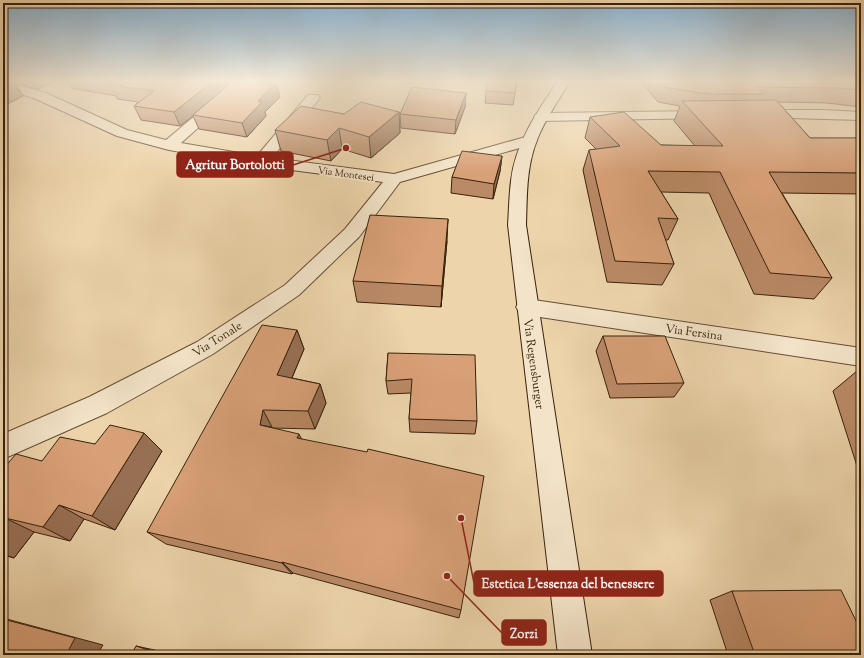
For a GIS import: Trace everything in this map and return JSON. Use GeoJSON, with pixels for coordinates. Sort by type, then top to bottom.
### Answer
{"type":"FeatureCollection","features":[{"type":"Feature","properties":{"kind":"street","name":"Via Montesei"},"geometry":{"type":"LineString","coordinates":[[75,112],[122,133],[169,145],[261,161],[394,179],[529,141]]}},
{"type":"Feature","properties":{"kind":"street"},"geometry":{"type":"LineString","coordinates":[[169,145],[209,112]]}},
{"type":"Feature","properties":{"kind":"street"},"geometry":{"type":"LineString","coordinates":[[261,161],[302,112]]}},
{"type":"Feature","properties":{"kind":"street","name":"Via Regensburger"},"geometry":{"type":"LineString","coordinates":[[544,112],[529,141],[519,180],[517,225],[575,655]]}},
{"type":"Feature","properties":{"kind":"street"},"geometry":{"type":"LineString","coordinates":[[744,115],[822,114],[861,116]]}},
{"type":"Feature","properties":{"kind":"street"},"geometry":{"type":"LineString","coordinates":[[541,117],[721,115]]}},
{"type":"Feature","properties":{"kind":"street","name":"Via Tonale"},"geometry":{"type":"LineString","coordinates":[[3,448],[98,405],[205,348],[292,290],[352,232],[394,179]]}},
{"type":"Feature","properties":{"kind":"street","name":"Via Fersina"},"geometry":{"type":"LineString","coordinates":[[527,307],[861,357]]}},
{"type":"Feature","properties":{"kind":"building"},"geometry":{"type":"Polygon","coordinates":[[[197,112],[253,112],[242,123],[193,115],[197,112]]]}},
{"type":"Feature","properties":{"kind":"building"},"geometry":{"type":"Polygon","coordinates":[[[295,112],[332,112],[344,114],[347,112],[399,112],[369,137],[339,128],[327,140],[275,130],[295,112]]]}},
{"type":"Feature","properties":{"kind":"building"},"geometry":{"type":"Polygon","coordinates":[[[401,112],[459,112],[456,120],[400,114],[401,112]]]}},
{"type":"Feature","properties":{"kind":"building"},"geometry":{"type":"Polygon","coordinates":[[[624,112],[661,145],[723,146],[692,112],[786,112],[810,138],[861,138],[861,173],[769,172],[832,278],[770,273],[720,172],[648,171],[678,219],[658,218],[674,264],[615,261],[589,150],[620,146],[590,117],[624,112]]]}},
{"type":"Feature","properties":{"kind":"building"},"geometry":{"type":"Polygon","coordinates":[[[462,151],[502,156],[494,184],[452,177],[462,151]]]}},
{"type":"Feature","properties":{"kind":"building"},"geometry":{"type":"Polygon","coordinates":[[[370,215],[448,219],[442,286],[353,281],[370,215]]]}},
{"type":"Feature","properties":{"kind":"building"},"geometry":{"type":"Polygon","coordinates":[[[262,325],[297,330],[277,375],[320,384],[308,411],[263,410],[260,425],[299,434],[297,438],[367,452],[368,449],[484,476],[461,610],[282,562],[147,532],[262,325]]]}},
{"type":"Feature","properties":{"kind":"building"},"geometry":{"type":"Polygon","coordinates":[[[603,336],[665,336],[684,383],[617,384],[603,336]]]}},
{"type":"Feature","properties":{"kind":"building"},"geometry":{"type":"Polygon","coordinates":[[[388,353],[475,355],[477,421],[409,419],[412,379],[386,381],[388,353]]]}},
{"type":"Feature","properties":{"kind":"building"},"geometry":{"type":"Polygon","coordinates":[[[857,371],[861,372],[861,383],[857,371]]]}},
{"type":"Feature","properties":{"kind":"building"},"geometry":{"type":"Polygon","coordinates":[[[110,425],[144,433],[92,516],[59,505],[43,527],[5,518],[3,521],[3,469],[16,454],[42,461],[60,437],[95,444],[110,425]]]}},
{"type":"Feature","properties":{"kind":"building"},"geometry":{"type":"Polygon","coordinates":[[[841,590],[861,631],[861,655],[755,655],[732,591],[841,590]]]}},
{"type":"Feature","properties":{"kind":"building"},"geometry":{"type":"Polygon","coordinates":[[[3,619],[75,638],[66,655],[3,655],[3,619]]]}},
{"type":"Feature","properties":{"kind":"building"},"geometry":{"type":"Polygon","coordinates":[[[136,646],[164,655],[131,655],[136,646]]]}},
{"type":"Feature","properties":{"kind":"place","name":"Agritur Bortolotti"},"geometry":{"type":"Point","coordinates":[346,148]}},
{"type":"Feature","properties":{"kind":"place","name":"Estetica L'essenza del benessere"},"geometry":{"type":"Point","coordinates":[461,518]}},
{"type":"Feature","properties":{"kind":"place","name":"Zorzi"},"geometry":{"type":"Point","coordinates":[447,576]}}]}
